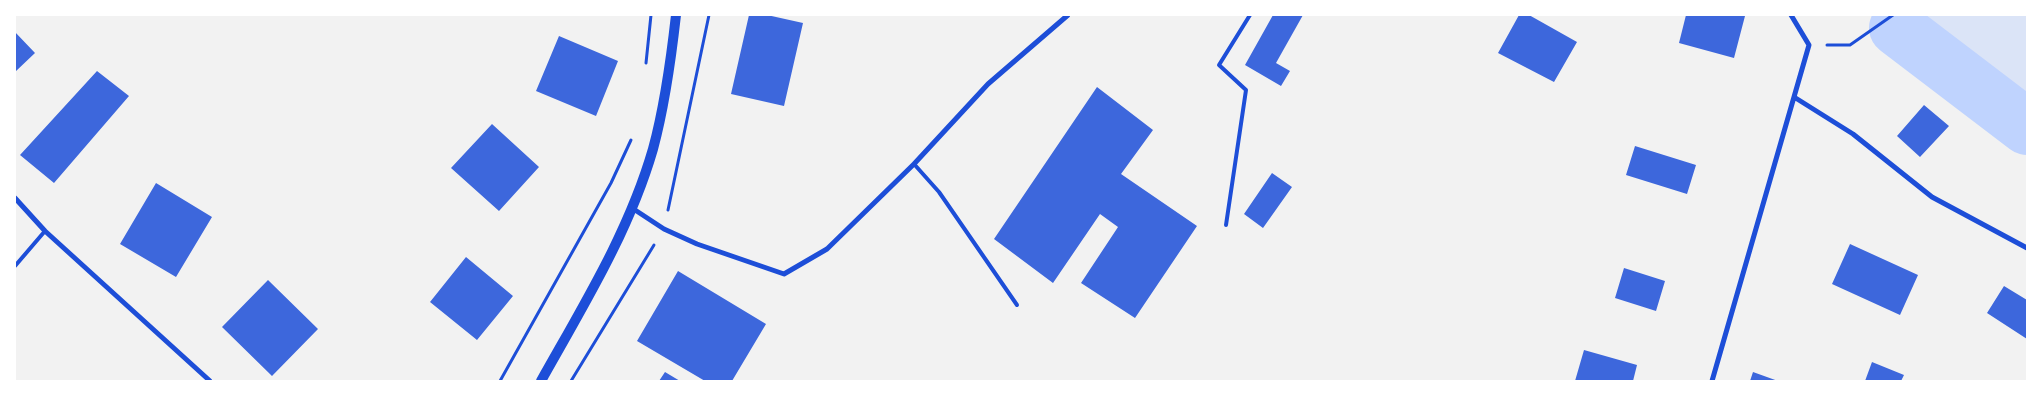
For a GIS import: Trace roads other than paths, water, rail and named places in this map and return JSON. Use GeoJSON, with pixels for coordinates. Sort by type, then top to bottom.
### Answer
{"type":"FeatureCollection","features":[{"type":"Feature","properties":{"kind":"main road"},"geometry":{"type":"LineString","coordinates":[[541,381],[592,291],[632,208],[653,149],[664,98],[676,15]]}},
{"type":"Feature","properties":{"kind":"street"},"geometry":{"type":"LineString","coordinates":[[632,208],[664,229],[697,244],[784,274],[828,248],[914,164],[988,84],[1068,15]]}},
{"type":"Feature","properties":{"kind":"street"},"geometry":{"type":"LineString","coordinates":[[1712,381],[1809,45],[1792,15]]}},
{"type":"Feature","properties":{"kind":"street"},"geometry":{"type":"LineString","coordinates":[[1794,97],[1853,134],[1932,197],[2027,248]]}},
{"type":"Feature","properties":{"kind":"street"},"geometry":{"type":"LineString","coordinates":[[15,198],[45,231],[210,381]]}},
{"type":"Feature","properties":{"kind":"lane"},"geometry":{"type":"LineString","coordinates":[[1226,224],[1246,90],[1219,66],[1250,15]]}},
{"type":"Feature","properties":{"kind":"lane"},"geometry":{"type":"LineString","coordinates":[[914,164],[939,192],[1017,305]]}},
{"type":"Feature","properties":{"kind":"lane"},"geometry":{"type":"LineString","coordinates":[[15,266],[45,231]]}},
{"type":"Feature","properties":{"kind":"waterway"},"geometry":{"type":"LineString","coordinates":[[1897,28],[2027,127]]}}]}
